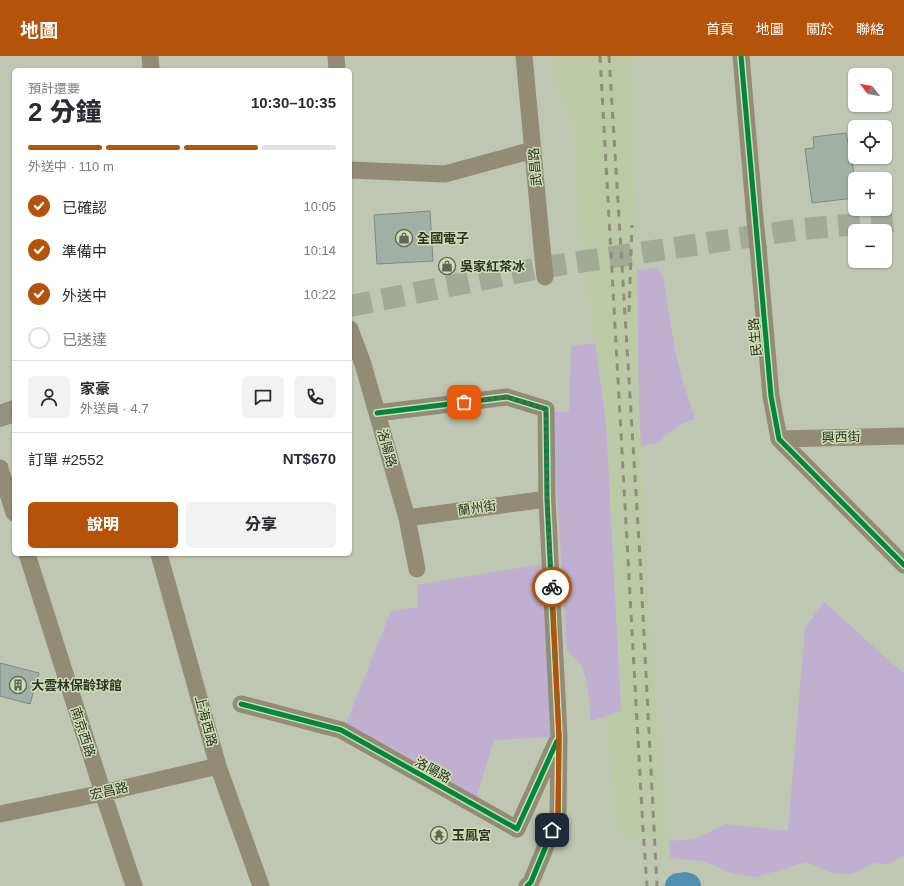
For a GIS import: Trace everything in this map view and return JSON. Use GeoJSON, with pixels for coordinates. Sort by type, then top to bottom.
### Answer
{"type":"FeatureCollection","features":[{"type":"Feature","properties":{"kind":"main road"},"geometry":{"type":"LineString","coordinates":[[0,416],[12,412]]}},
{"type":"Feature","properties":{"kind":"street"},"geometry":{"type":"LineString","coordinates":[[150,56],[151,68]]}},
{"type":"Feature","properties":{"kind":"street"},"geometry":{"type":"LineString","coordinates":[[336,56],[337,68]]}},
{"type":"Feature","properties":{"kind":"street","name":"武昌路"},"geometry":{"type":"LineString","coordinates":[[524,56],[545,277]]}},
{"type":"Feature","properties":{"kind":"street","name":"民生路"},"geometry":{"type":"LineString","coordinates":[[741,56],[771,396],[779,439]]}},
{"type":"Feature","properties":{"kind":"street"},"geometry":{"type":"LineString","coordinates":[[352,170],[446,174],[533,150]]}},
{"type":"Feature","properties":{"kind":"street","name":"洛陽路"},"geometry":{"type":"LineString","coordinates":[[352,335],[377,413],[407,518],[417,569]]}},
{"type":"Feature","properties":{"kind":"street","name":"洛陽路"},"geometry":{"type":"LineString","coordinates":[[377,413],[507,397],[546,409],[547,499],[559,737],[558,817],[531,882],[527,886]]}},
{"type":"Feature","properties":{"kind":"street","name":"興西街"},"geometry":{"type":"LineString","coordinates":[[779,439],[904,436]]}},
{"type":"Feature","properties":{"kind":"street"},"geometry":{"type":"LineString","coordinates":[[779,439],[904,566]]}},
{"type":"Feature","properties":{"kind":"street"},"geometry":{"type":"LineString","coordinates":[[0,468],[12,506]]}},
{"type":"Feature","properties":{"kind":"street","name":"蘭州街"},"geometry":{"type":"LineString","coordinates":[[407,518],[547,499]]}},
{"type":"Feature","properties":{"kind":"street","name":"南京西路"},"geometry":{"type":"LineString","coordinates":[[28,556],[134,886]]}},
{"type":"Feature","properties":{"kind":"street","name":"上海西路"},"geometry":{"type":"LineString","coordinates":[[160,556],[218,766],[261,886]]}},
{"type":"Feature","properties":{"kind":"street","name":"洛陽路"},"geometry":{"type":"LineString","coordinates":[[241,704],[341,730],[517,829],[559,737]]}},
{"type":"Feature","properties":{"kind":"street","name":"宏昌路"},"geometry":{"type":"LineString","coordinates":[[0,814],[103,793],[218,766]]}},
{"type":"Feature","properties":{"kind":"shaded area"},"geometry":{"type":"Polygon","coordinates":[[[554,56],[633,56],[632,71],[637,240],[639,402],[651,629],[670,858],[659,860],[658,836],[630,840],[616,834],[607,716],[621,711],[600,380],[579,234],[573,121],[556,89],[554,56]]]}},
{"type":"Feature","properties":{"kind":"shaded area"},"geometry":{"type":"Polygon","coordinates":[[[657,268],[663,276],[675,350],[682,379],[695,419],[681,424],[668,433],[658,443],[641,446],[637,270],[657,268]]]}},
{"type":"Feature","properties":{"kind":"shaded area"},"geometry":{"type":"Polygon","coordinates":[[[595,343],[606,423],[621,711],[591,721],[587,682],[581,664],[567,651],[552,412],[569,412],[571,346],[595,343]]]}},
{"type":"Feature","properties":{"kind":"shaded area"},"geometry":{"type":"Polygon","coordinates":[[[543,564],[552,737],[494,740],[476,799],[345,726],[391,611],[418,607],[417,585],[543,564]]]}},
{"type":"Feature","properties":{"kind":"shaded area"},"geometry":{"type":"Polygon","coordinates":[[[824,602],[904,674],[904,855],[889,864],[874,863],[852,874],[835,874],[806,862],[756,877],[731,873],[704,861],[670,858],[669,841],[695,839],[726,824],[788,831],[805,628],[824,602]]]}},
{"type":"Feature","properties":{"kind":"building"},"geometry":{"type":"Polygon","coordinates":[[[846,133],[848,143],[848,164],[852,164],[854,172],[848,172],[848,199],[812,203],[805,149],[814,148],[813,137],[846,133]]]}},
{"type":"Feature","properties":{"kind":"building","name":"全國電子"},"geometry":{"type":"Polygon","coordinates":[[[430,211],[433,261],[377,264],[374,215],[430,211]]]}},
{"type":"Feature","properties":{"kind":"building","name":"大雲林保齡球館"},"geometry":{"type":"Polygon","coordinates":[[[0,663],[39,673],[30,704],[0,696],[0,663]]]}},
{"type":"Feature","properties":{"kind":"waterway"},"geometry":{"type":"LineString","coordinates":[[678,886],[688,886]]}},
{"type":"Feature","properties":{"kind":"tunnel"},"geometry":{"type":"LineString","coordinates":[[352,306],[545,267],[802,229],[904,220]]}},
{"type":"Feature","properties":{"kind":"railway"},"geometry":{"type":"LineString","coordinates":[[600,56],[647,886]]}},
{"type":"Feature","properties":{"kind":"railway"},"geometry":{"type":"LineString","coordinates":[[609,56],[640,558],[657,886]]}},
{"type":"Feature","properties":{"kind":"railway"},"geometry":{"type":"LineString","coordinates":[[629,312],[632,225]]}},
{"type":"Feature","properties":{"kind":"cycle path"},"geometry":{"type":"LineString","coordinates":[[741,56],[771,396],[779,439],[904,565]]}},
{"type":"Feature","properties":{"kind":"cycle path"},"geometry":{"type":"LineString","coordinates":[[377,413],[507,397],[546,409],[547,499],[559,737],[558,817],[531,882],[527,886]]}},
{"type":"Feature","properties":{"kind":"cycle path"},"geometry":{"type":"LineString","coordinates":[[241,704],[341,730],[517,829],[557,741]]}},
{"type":"Feature","properties":{"kind":"way so far"},"geometry":{"type":"LineString","coordinates":[[464,402],[507,397],[546,409],[547,499],[552,587]]}},
{"type":"Feature","properties":{"kind":"place","name":"全國電子"},"geometry":{"type":"Point","coordinates":[404,238]}},
{"type":"Feature","properties":{"kind":"place","name":"吳家紅茶冰"},"geometry":{"type":"Point","coordinates":[447,266]}},
{"type":"Feature","properties":{"kind":"place","name":"大雲林保齡球館"},"geometry":{"type":"Point","coordinates":[18,685]}},
{"type":"Feature","properties":{"kind":"place","name":"玉鳳宮"},"geometry":{"type":"Point","coordinates":[439,835]}},
{"type":"Feature","properties":{"kind":"route"},"geometry":{"type":"LineString","coordinates":[[552,587],[559,737],[558,817],[552,830]]}}]}
